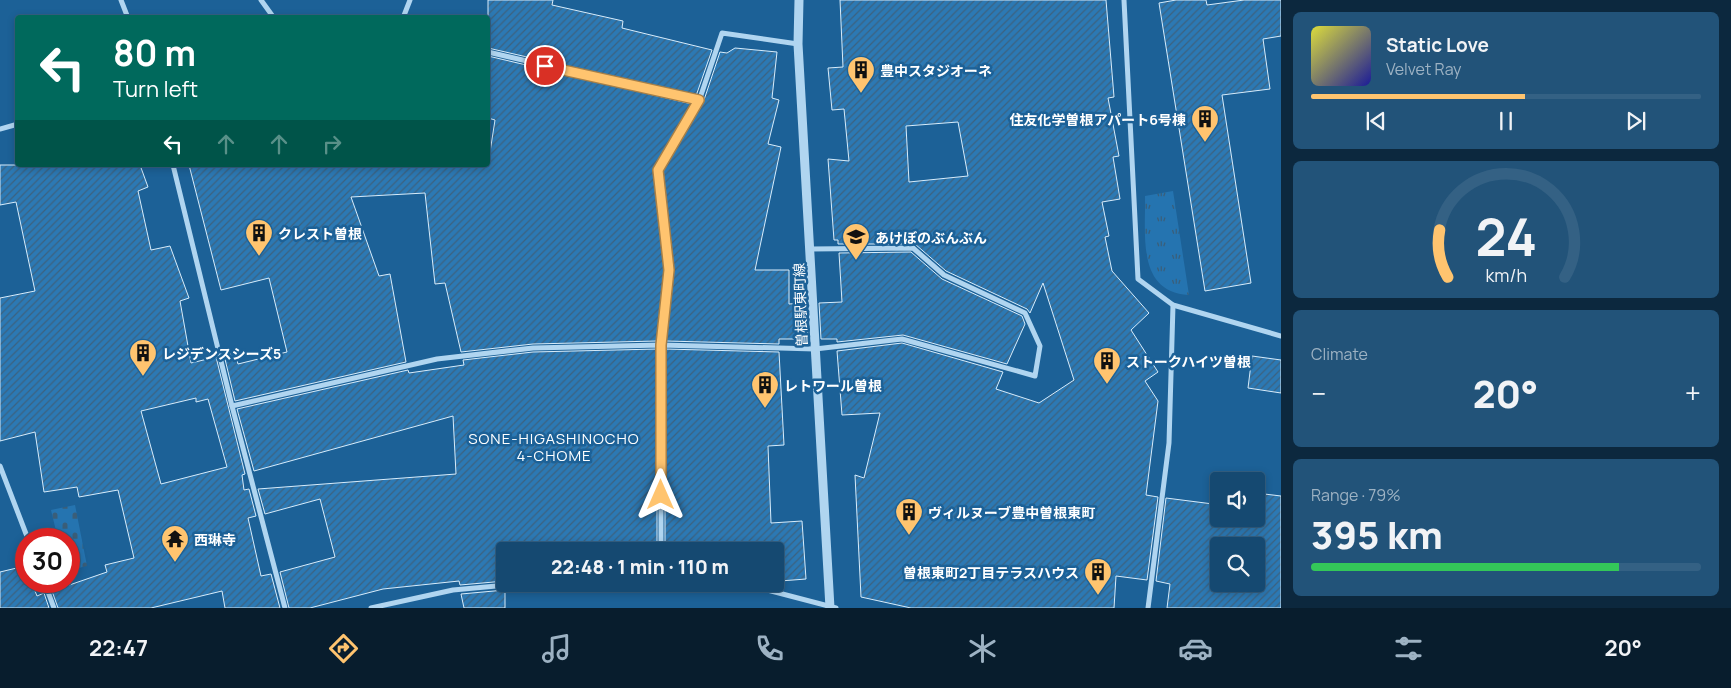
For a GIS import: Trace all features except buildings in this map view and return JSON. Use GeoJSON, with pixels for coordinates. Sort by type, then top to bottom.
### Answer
{"type":"FeatureCollection","features":[{"type":"Feature","properties":{"kind":"street"},"geometry":{"type":"LineString","coordinates":[[121,0],[127,15]]}},
{"type":"Feature","properties":{"kind":"street"},"geometry":{"type":"LineString","coordinates":[[261,0],[272,15]]}},
{"type":"Feature","properties":{"kind":"street"},"geometry":{"type":"LineString","coordinates":[[404,15],[410,0]]}},
{"type":"Feature","properties":{"kind":"street","name":"曽根駅東町線"},"geometry":{"type":"LineString","coordinates":[[799,0],[798,44],[832,607]]}},
{"type":"Feature","properties":{"kind":"street"},"geometry":{"type":"LineString","coordinates":[[1124,0],[1138,279],[1173,305],[1281,336]]}},
{"type":"Feature","properties":{"kind":"street"},"geometry":{"type":"LineString","coordinates":[[661,542],[661,345],[669,270],[658,170],[699,100],[722,34],[798,44]]}},
{"type":"Feature","properties":{"kind":"street"},"geometry":{"type":"LineString","coordinates":[[490,52],[699,100]]}},
{"type":"Feature","properties":{"kind":"street"},"geometry":{"type":"LineString","coordinates":[[0,129],[15,125]]}},
{"type":"Feature","properties":{"kind":"street"},"geometry":{"type":"LineString","coordinates":[[173,167],[232,406],[285,608]]}},
{"type":"Feature","properties":{"kind":"street"},"geometry":{"type":"LineString","coordinates":[[232,406],[437,360],[533,348],[661,345],[815,349],[902,339],[1035,376],[1040,346],[1025,313],[944,275],[913,248],[811,249]]}},
{"type":"Feature","properties":{"kind":"street"},"geometry":{"type":"LineString","coordinates":[[1148,608],[1169,444],[1173,305]]}},
{"type":"Feature","properties":{"kind":"street"},"geometry":{"type":"LineString","coordinates":[[0,466],[24,528]]}},
{"type":"Feature","properties":{"kind":"street"},"geometry":{"type":"LineString","coordinates":[[371,608],[453,590],[496,586]]}},
{"type":"Feature","properties":{"kind":"street"},"geometry":{"type":"LineString","coordinates":[[775,592],[832,607]]}},
{"type":"Feature","properties":{"kind":"street"},"geometry":{"type":"LineString","coordinates":[[48,593],[54,608]]}},
{"type":"Feature","properties":{"kind":"green space"},"geometry":{"type":"Polygon","coordinates":[[[1173,191],[1189,295],[1172,291],[1160,284],[1152,272],[1147,259],[1145,196],[1173,191]]]}},
{"type":"Feature","properties":{"kind":"green space"},"geometry":{"type":"Polygon","coordinates":[[[75,505],[80,528],[55,528],[51,510],[75,505]]]}},
{"type":"Feature","properties":{"kind":"green space"},"geometry":{"type":"Polygon","coordinates":[[[80,530],[87,566],[80,568],[80,530]]]}},
{"type":"Feature","properties":{"kind":"place","name":"豊中スタジオーネ"},"geometry":{"type":"Point","coordinates":[861,94]}},
{"type":"Feature","properties":{"kind":"place","name":"住友化学曽根アパート6号棟"},"geometry":{"type":"Point","coordinates":[1205,143]}},
{"type":"Feature","properties":{"kind":"place","name":"クレスト曽根"},"geometry":{"type":"Point","coordinates":[259,257]}},
{"type":"Feature","properties":{"kind":"place","name":"あけぼのぶんぶん"},"geometry":{"type":"Point","coordinates":[856,261]}},
{"type":"Feature","properties":{"kind":"place","name":"レジデンスシーズ5"},"geometry":{"type":"Point","coordinates":[143,377]}},
{"type":"Feature","properties":{"kind":"place","name":"ストークハイツ曽根"},"geometry":{"type":"Point","coordinates":[1107,385]}},
{"type":"Feature","properties":{"kind":"place","name":"レトワール曽根"},"geometry":{"type":"Point","coordinates":[765,409]}},
{"type":"Feature","properties":{"kind":"place","name":"ヴィルヌーブ豊中曽根東町"},"geometry":{"type":"Point","coordinates":[909,536]}},
{"type":"Feature","properties":{"kind":"place","name":"西琳寺"},"geometry":{"type":"Point","coordinates":[175,563]}},
{"type":"Feature","properties":{"kind":"place","name":"曽根東町2丁目テラスハウス"},"geometry":{"type":"Point","coordinates":[1098,596]}},
{"type":"Feature","properties":{"kind":"district","name":"SONE-HIGASHINOCHO 4-CHOME"},"geometry":{"type":"Point","coordinates":[554,446]}},
{"type":"Feature","properties":{"kind":"route"},"geometry":{"type":"LineString","coordinates":[[545,66],[699,100],[658,170],[669,270],[661,345],[661,495]]}}]}
